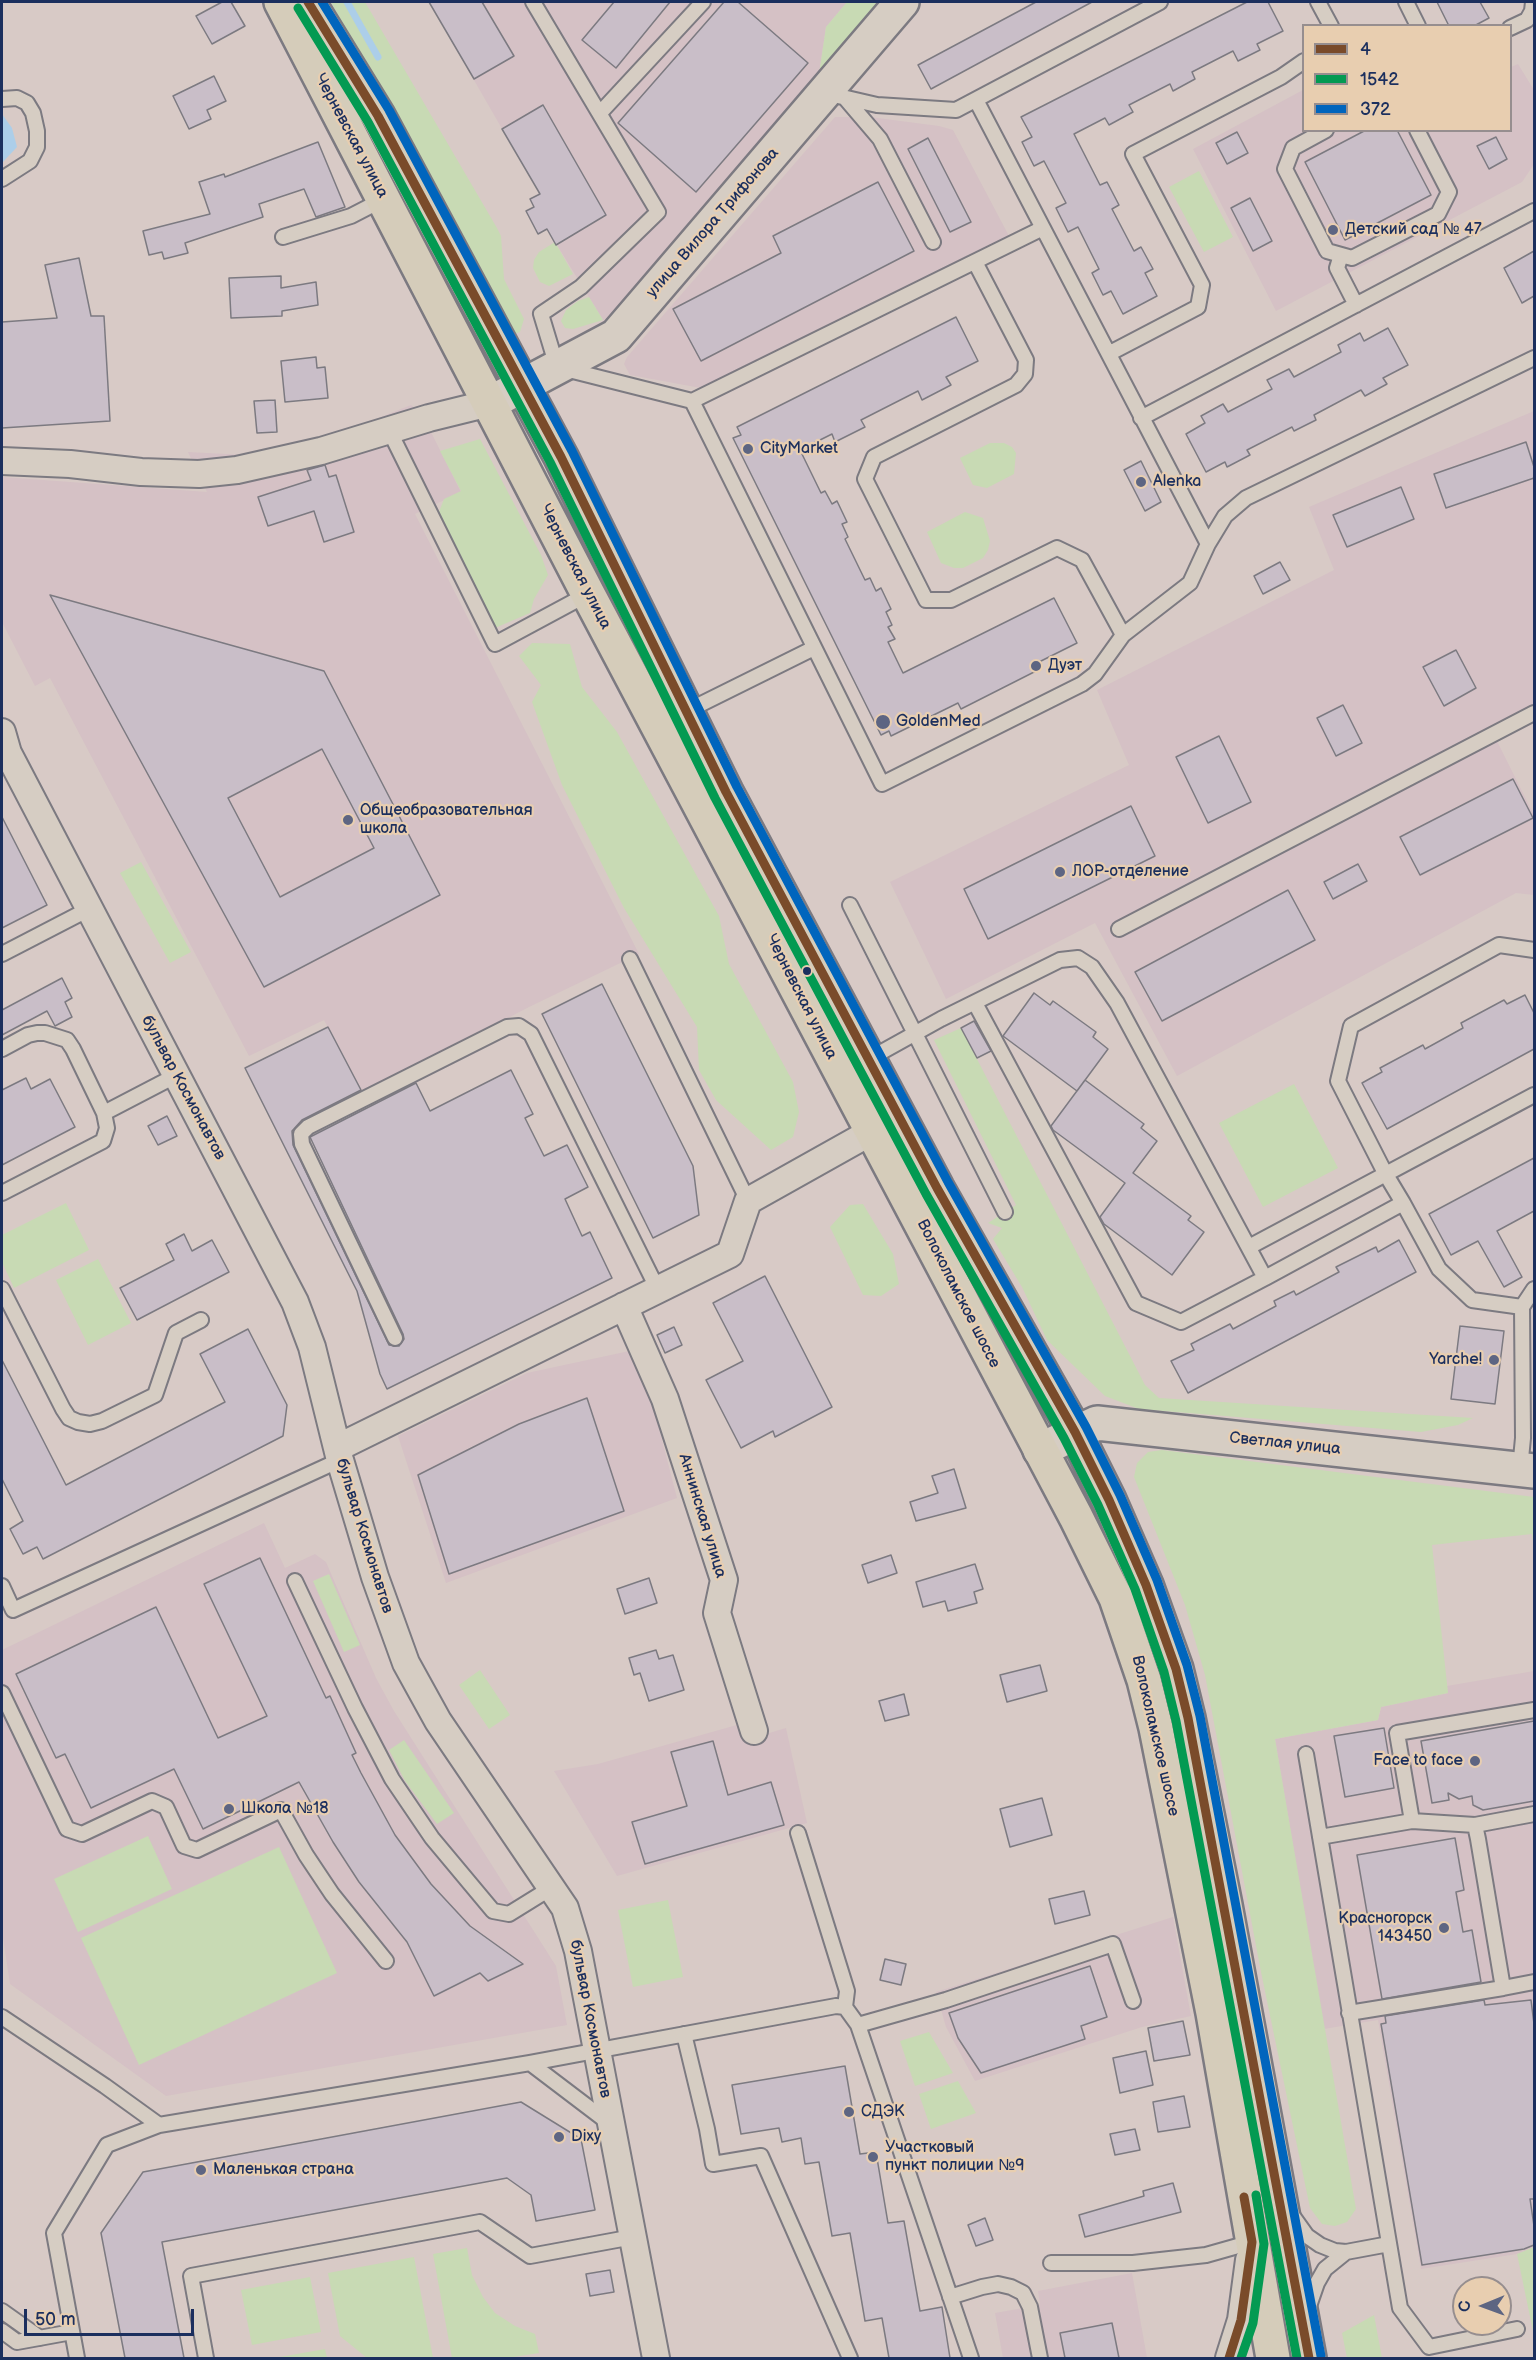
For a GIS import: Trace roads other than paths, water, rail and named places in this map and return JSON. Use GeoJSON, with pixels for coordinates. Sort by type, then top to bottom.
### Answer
{"type":"FeatureCollection","features":[{"type":"Feature","properties":{"kind":"main road","name":"Черневская улица"},"geometry":{"type":"LineString","coordinates":[[281,2],[588,594],[886,1124]]}},
{"type":"Feature","properties":{"kind":"main road","name":"Черневская улица"},"geometry":{"type":"LineString","coordinates":[[308,2],[378,116],[561,457],[726,792],[869,1059],[886,1124]]}},
{"type":"Feature","properties":{"kind":"main road","name":"Волоколамское шоссе"},"geometry":{"type":"LineString","coordinates":[[886,1124],[1075,1432],[1109,1500],[1146,1585],[1176,1669],[1225,1905],[1308,2351]]}},
{"type":"Feature","properties":{"kind":"main road","name":"Волоколамское шоссе"},"geometry":{"type":"LineString","coordinates":[[886,1124],[945,1271],[1116,1598],[1144,1680],[1156,1728],[1213,2013],[1273,2358]]}},
{"type":"Feature","properties":{"kind":"street","name":"улица Вилора Трифонова"},"geometry":{"type":"LineString","coordinates":[[490,403],[616,336],[835,96],[902,2]]}},
{"type":"Feature","properties":{"kind":"street"},"geometry":{"type":"LineString","coordinates":[[2,461],[70,464],[141,472],[199,474],[237,470],[321,451],[490,403]]}},
{"type":"Feature","properties":{"kind":"street","name":"бульвар Космонавтов"},"geometry":{"type":"LineString","coordinates":[[4,747],[295,1302],[312,1347],[339,1454],[386,1609],[406,1663],[438,1721],[565,1908],[578,1951],[656,2358]]}},
{"type":"Feature","properties":{"kind":"street"},"geometry":{"type":"LineString","coordinates":[[339,1454],[624,1306],[730,1254],[748,1201],[886,1124]]}},
{"type":"Feature","properties":{"kind":"street","name":"Аннинская улица"},"geometry":{"type":"LineString","coordinates":[[624,1306],[665,1399],[724,1580],[717,1613],[754,1731]]}},
{"type":"Feature","properties":{"kind":"street","name":"Светлая улица"},"geometry":{"type":"LineString","coordinates":[[1040,1450],[1097,1423],[1527,1470]]}},
{"type":"Feature","properties":{"kind":"street"},"geometry":{"type":"LineString","coordinates":[[1229,2358],[1241,2320],[1252,2242]]}},
{"type":"Feature","properties":{"kind":"lane"},"geometry":{"type":"LineString","coordinates":[[533,2],[658,212],[581,286],[541,314],[557,367],[692,401],[1043,228]]}},
{"type":"Feature","properties":{"kind":"lane"},"geometry":{"type":"LineString","coordinates":[[600,113],[703,2]]}},
{"type":"Feature","properties":{"kind":"lane"},"geometry":{"type":"LineString","coordinates":[[835,96],[877,105],[956,110],[1160,2]]}},
{"type":"Feature","properties":{"kind":"lane"},"geometry":{"type":"LineString","coordinates":[[1318,2],[1330,24]]}},
{"type":"Feature","properties":{"kind":"lane"},"geometry":{"type":"LineString","coordinates":[[1406,2],[1418,24]]}},
{"type":"Feature","properties":{"kind":"lane"},"geometry":{"type":"LineString","coordinates":[[1512,27],[1527,20],[1532,11],[1533,2]]}},
{"type":"Feature","properties":{"kind":"lane"},"geometry":{"type":"LineString","coordinates":[[1110,353],[1198,307],[1202,285],[1133,154],[1281,77],[1302,62]]}},
{"type":"Feature","properties":{"kind":"lane"},"geometry":{"type":"LineString","coordinates":[[835,96],[880,140],[933,243]]}},
{"type":"Feature","properties":{"kind":"lane"},"geometry":{"type":"LineString","coordinates":[[2,99],[17,98],[27,103],[33,113],[37,130],[37,147],[30,161],[2,179]]}},
{"type":"Feature","properties":{"kind":"lane"},"geometry":{"type":"LineString","coordinates":[[976,100],[1208,544]]}},
{"type":"Feature","properties":{"kind":"lane"},"geometry":{"type":"LineString","coordinates":[[1322,132],[1293,148],[1285,169],[1327,250],[1352,258],[1438,214],[1449,192],[1418,132]]}},
{"type":"Feature","properties":{"kind":"lane"},"geometry":{"type":"LineString","coordinates":[[283,237],[351,216],[384,199]]}},
{"type":"Feature","properties":{"kind":"lane"},"geometry":{"type":"LineString","coordinates":[[1141,418],[1534,210]]}},
{"type":"Feature","properties":{"kind":"lane"},"geometry":{"type":"LineString","coordinates":[[1341,255],[1337,268],[1356,304]]}},
{"type":"Feature","properties":{"kind":"lane"},"geometry":{"type":"LineString","coordinates":[[975,262],[1026,360],[1025,374],[1016,386],[874,457],[865,480],[926,600],[951,600],[1056,548],[1082,560],[1123,635]]}},
{"type":"Feature","properties":{"kind":"lane"},"geometry":{"type":"LineString","coordinates":[[692,401],[882,784],[1082,684],[1095,674],[1123,635],[1190,583],[1208,544],[1225,516],[1246,498],[1534,358]]}},
{"type":"Feature","properties":{"kind":"lane"},"geometry":{"type":"LineString","coordinates":[[389,430],[495,644],[588,594]]}},
{"type":"Feature","properties":{"kind":"lane"},"geometry":{"type":"LineString","coordinates":[[687,711],[814,648]]}},
{"type":"Feature","properties":{"kind":"lane"},"geometry":{"type":"LineString","coordinates":[[1119,929],[1534,713]]}},
{"type":"Feature","properties":{"kind":"lane"},"geometry":{"type":"LineString","coordinates":[[850,904],[1005,1212]]}},
{"type":"Feature","properties":{"kind":"lane"},"geometry":{"type":"LineString","coordinates":[[2,954],[89,909]]}},
{"type":"Feature","properties":{"kind":"lane"},"geometry":{"type":"LineString","coordinates":[[1522,1307],[1472,1300],[1439,1269],[1385,1173],[1338,1081],[1351,1026],[1499,945],[1534,950]]}},
{"type":"Feature","properties":{"kind":"lane"},"geometry":{"type":"LineString","coordinates":[[869,1059],[1060,960],[1078,958],[1092,967],[1118,1003],[1265,1278]]}},
{"type":"Feature","properties":{"kind":"lane"},"geometry":{"type":"LineString","coordinates":[[630,959],[748,1201]]}},
{"type":"Feature","properties":{"kind":"lane"},"geometry":{"type":"LineString","coordinates":[[975,1003],[1136,1304],[1181,1322],[1403,1203]]}},
{"type":"Feature","properties":{"kind":"lane"},"geometry":{"type":"LineString","coordinates":[[395,1338],[302,1144],[301,1134],[308,1127],[507,1027],[519,1026],[531,1034],[658,1290]]}},
{"type":"Feature","properties":{"kind":"lane"},"geometry":{"type":"LineString","coordinates":[[2,1049],[36,1033],[45,1033],[67,1041],[104,1113],[107,1128],[104,1141],[2,1193]]}},
{"type":"Feature","properties":{"kind":"lane"},"geometry":{"type":"LineString","coordinates":[[104,1113],[177,1075]]}},
{"type":"Feature","properties":{"kind":"lane"},"geometry":{"type":"LineString","coordinates":[[1249,1247],[1534,1095]]}},
{"type":"Feature","properties":{"kind":"lane"},"geometry":{"type":"LineString","coordinates":[[2,1289],[63,1409],[69,1418],[90,1424],[102,1421],[155,1395],[176,1333],[201,1320]]}},
{"type":"Feature","properties":{"kind":"lane"},"geometry":{"type":"LineString","coordinates":[[1527,1470],[1523,1437],[1522,1307],[1534,1289]]}},
{"type":"Feature","properties":{"kind":"lane"},"geometry":{"type":"LineString","coordinates":[[2,1586],[7,1613],[339,1454]]}},
{"type":"Feature","properties":{"kind":"lane"},"geometry":{"type":"LineString","coordinates":[[295,1581],[354,1708],[392,1779],[432,1838],[493,1911],[509,1914],[551,1888]]}},
{"type":"Feature","properties":{"kind":"lane"},"geometry":{"type":"LineString","coordinates":[[2,1693],[67,1829],[82,1834],[152,1801],[166,1807],[184,1846],[196,1850],[281,1810],[306,1855],[332,1894],[386,1960]]}},
{"type":"Feature","properties":{"kind":"lane"},"geometry":{"type":"LineString","coordinates":[[1412,1821],[1397,1733],[1534,1710]]}},
{"type":"Feature","properties":{"kind":"lane"},"geometry":{"type":"LineString","coordinates":[[1306,1754],[1400,2308],[1429,2347],[1517,2329]]}},
{"type":"Feature","properties":{"kind":"lane"},"geometry":{"type":"LineString","coordinates":[[1320,1837],[1412,1821],[1475,1825],[1534,1814]]}},
{"type":"Feature","properties":{"kind":"lane"},"geometry":{"type":"LineString","coordinates":[[1475,1825],[1503,1988]]}},
{"type":"Feature","properties":{"kind":"lane"},"geometry":{"type":"LineString","coordinates":[[798,1833],[847,1991],[845,2007],[858,2025],[971,2358]]}},
{"type":"Feature","properties":{"kind":"lane"},"geometry":{"type":"LineString","coordinates":[[858,2025],[946,2000],[1113,1944],[1133,2001]]}},
{"type":"Feature","properties":{"kind":"lane"},"geometry":{"type":"LineString","coordinates":[[1349,2013],[1534,1982]]}},
{"type":"Feature","properties":{"kind":"lane"},"geometry":{"type":"LineString","coordinates":[[77,2358],[54,2234],[107,2145],[159,2125],[530,2063],[836,2006],[845,2007]]}},
{"type":"Feature","properties":{"kind":"lane"},"geometry":{"type":"LineString","coordinates":[[2,2017],[159,2125]]}},
{"type":"Feature","properties":{"kind":"lane"},"geometry":{"type":"LineString","coordinates":[[684,2034],[713,2164],[761,2156],[850,2358]]}},
{"type":"Feature","properties":{"kind":"lane"},"geometry":{"type":"LineString","coordinates":[[530,2063],[611,2125]]}},
{"type":"Feature","properties":{"kind":"lane"},"geometry":{"type":"LineString","coordinates":[[1276,2181],[1295,2221],[1307,2236],[1320,2245],[1346,2252],[1389,2244]]}},
{"type":"Feature","properties":{"kind":"lane"},"geometry":{"type":"LineString","coordinates":[[206,2358],[191,2276],[480,2222],[530,2256],[633,2237]]}},
{"type":"Feature","properties":{"kind":"lane"},"geometry":{"type":"LineString","coordinates":[[1051,2262],[1143,2262],[1206,2255],[1252,2242]]}},
{"type":"Feature","properties":{"kind":"lane"},"geometry":{"type":"LineString","coordinates":[[1308,2351],[1308,2311],[1317,2283],[1325,2270],[1346,2252]]}},
{"type":"Feature","properties":{"kind":"lane"},"geometry":{"type":"LineString","coordinates":[[950,2297],[982,2286],[998,2284],[1023,2293],[1030,2307],[1040,2358]]}},
{"type":"Feature","properties":{"kind":"lane"},"geometry":{"type":"LineString","coordinates":[[2,2311],[40,2338]]}},
{"type":"Feature","properties":{"kind":"lane"},"geometry":{"type":"LineString","coordinates":[[2,2331],[17,2342],[72,2332]]}},
{"type":"Feature","properties":{"kind":"water"},"geometry":{"type":"Polygon","coordinates":[[[2,114],[12,128],[17,147],[2,163],[2,114]]]}},
{"type":"Feature","properties":{"kind":"waterway"},"geometry":{"type":"LineString","coordinates":[[347,2],[378,57]]}},
{"type":"Feature","properties":{"kind":"place","name":"Детский сад № 47"},"geometry":{"type":"Point","coordinates":[1333,230]}},
{"type":"Feature","properties":{"kind":"place","name":"CityMarket"},"geometry":{"type":"Point","coordinates":[748,449]}},
{"type":"Feature","properties":{"kind":"place","name":"Alenka"},"geometry":{"type":"Point","coordinates":[1141,482]}},
{"type":"Feature","properties":{"kind":"place","name":"Дуэт"},"geometry":{"type":"Point","coordinates":[1036,666]}},
{"type":"Feature","properties":{"kind":"place","name":"GoldenMed"},"geometry":{"type":"Point","coordinates":[883,722]}},
{"type":"Feature","properties":{"kind":"place","name":"Общеобразовательная школа"},"geometry":{"type":"Point","coordinates":[348,820]}},
{"type":"Feature","properties":{"kind":"place","name":"ЛОР-отделение"},"geometry":{"type":"Point","coordinates":[1060,872]}},
{"type":"Feature","properties":{"kind":"place","name":"Yarche!"},"geometry":{"type":"Point","coordinates":[1494,1360]}},
{"type":"Feature","properties":{"kind":"place","name":"Face to face"},"geometry":{"type":"Point","coordinates":[1475,1761]}},
{"type":"Feature","properties":{"kind":"place","name":"Школа №18"},"geometry":{"type":"Point","coordinates":[229,1809]}},
{"type":"Feature","properties":{"kind":"place","name":"Красногорск 143450"},"geometry":{"type":"Point","coordinates":[1444,1928]}},
{"type":"Feature","properties":{"kind":"place","name":"СДЭК"},"geometry":{"type":"Point","coordinates":[849,2112]}},
{"type":"Feature","properties":{"kind":"place","name":"Dixy"},"geometry":{"type":"Point","coordinates":[559,2137]}},
{"type":"Feature","properties":{"kind":"place","name":"Участковый пункт полиции №9"},"geometry":{"type":"Point","coordinates":[873,2157]}},
{"type":"Feature","properties":{"kind":"place","name":"Маленькая страна"},"geometry":{"type":"Point","coordinates":[201,2170]}}]}
